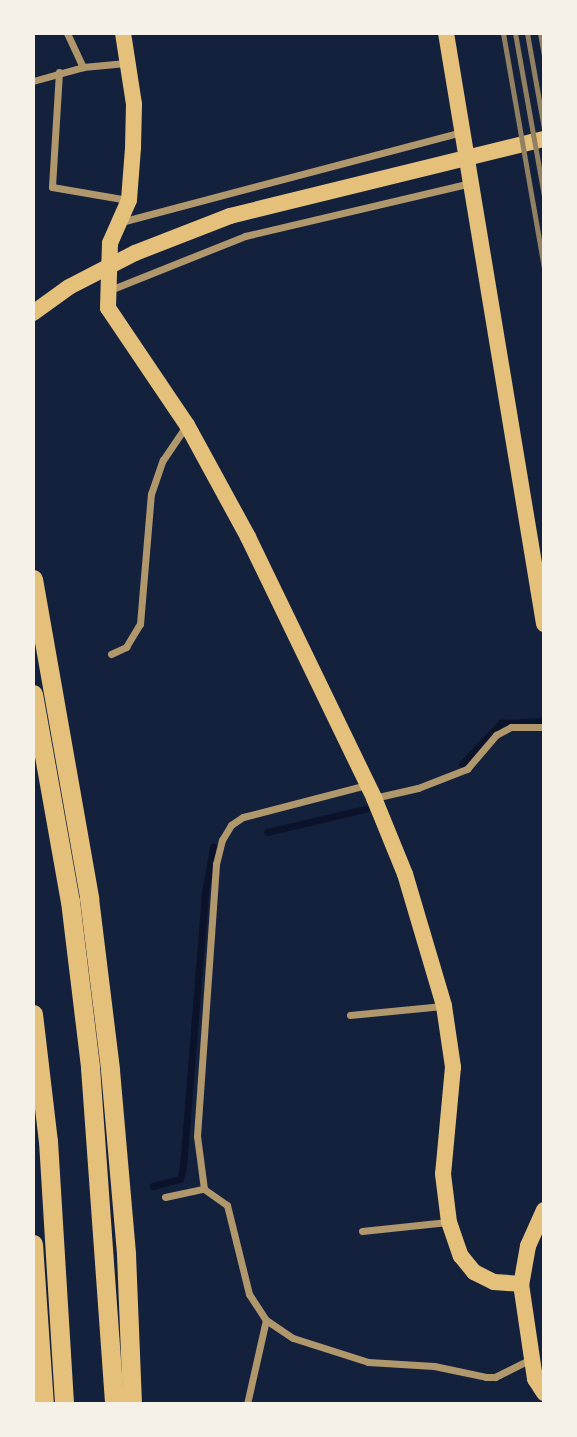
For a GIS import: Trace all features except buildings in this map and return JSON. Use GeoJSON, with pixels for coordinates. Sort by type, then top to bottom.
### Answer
{"type":"FeatureCollection","features":[{"type":"Feature","properties":{"kind":"highway"},"geometry":{"type":"LineString","coordinates":[[33,579],[89,898],[109,1056],[126,1254],[132,1404]]}},
{"type":"Feature","properties":{"kind":"highway"},"geometry":{"type":"LineString","coordinates":[[33,694],[70,901],[90,1067],[114,1404]]}},
{"type":"Feature","properties":{"kind":"highway"},"geometry":{"type":"LineString","coordinates":[[33,1014],[48,1141],[64,1404]]}},
{"type":"Feature","properties":{"kind":"highway"},"geometry":{"type":"LineString","coordinates":[[33,1244],[44,1404]]}},
{"type":"Feature","properties":{"kind":"main road"},"geometry":{"type":"LineString","coordinates":[[123,33],[134,104],[129,200],[110,243],[107,291],[116,323],[187,425],[248,537],[371,791],[405,874],[444,1006],[453,1067],[443,1174],[449,1222],[461,1256],[474,1272],[494,1282],[521,1284]]}},
{"type":"Feature","properties":{"kind":"main road"},"geometry":{"type":"LineString","coordinates":[[446,33],[544,624]]}},
{"type":"Feature","properties":{"kind":"main road"},"geometry":{"type":"LineString","coordinates":[[33,313],[69,287],[135,253],[230,216],[544,139]]}},
{"type":"Feature","properties":{"kind":"main road"},"geometry":{"type":"LineString","coordinates":[[541,1383],[531,1358],[521,1284],[528,1246],[544,1210]]}},
{"type":"Feature","properties":{"kind":"street"},"geometry":{"type":"LineString","coordinates":[[67,33],[83,67]]}},
{"type":"Feature","properties":{"kind":"street"},"geometry":{"type":"LineString","coordinates":[[33,82],[58,72],[127,63]]}},
{"type":"Feature","properties":{"kind":"street"},"geometry":{"type":"LineString","coordinates":[[58,72],[52,187],[129,200]]}},
{"type":"Feature","properties":{"kind":"street"},"geometry":{"type":"LineString","coordinates":[[121,222],[463,131]]}},
{"type":"Feature","properties":{"kind":"street"},"geometry":{"type":"LineString","coordinates":[[107,291],[245,236],[472,183]]}},
{"type":"Feature","properties":{"kind":"street"},"geometry":{"type":"LineString","coordinates":[[111,654],[126,648],[140,624],[151,494],[163,460],[187,425]]}},
{"type":"Feature","properties":{"kind":"street"},"geometry":{"type":"LineString","coordinates":[[204,1189],[197,1136],[216,864],[222,840],[230,825],[243,817],[371,791],[418,788],[467,769],[496,735],[511,727],[544,727]]}},
{"type":"Feature","properties":{"kind":"street"},"geometry":{"type":"LineString","coordinates":[[350,1015],[444,1006]]}},
{"type":"Feature","properties":{"kind":"street"},"geometry":{"type":"LineString","coordinates":[[165,1196],[204,1189],[227,1205],[241,1276],[266,1320],[293,1338],[368,1362],[495,1377],[531,1358]]}},
{"type":"Feature","properties":{"kind":"street"},"geometry":{"type":"LineString","coordinates":[[362,1231],[449,1222]]}},
{"type":"Feature","properties":{"kind":"street"},"geometry":{"type":"LineString","coordinates":[[247,1404],[266,1320]]}},
{"type":"Feature","properties":{"kind":"waterway"},"geometry":{"type":"LineString","coordinates":[[462,764],[501,723],[544,721]]}},
{"type":"Feature","properties":{"kind":"waterway"},"geometry":{"type":"LineString","coordinates":[[267,832],[365,809]]}},
{"type":"Feature","properties":{"kind":"waterway"},"geometry":{"type":"LineString","coordinates":[[153,1186],[180,1179],[183,1167],[205,893],[213,847]]}},
{"type":"Feature","properties":{"kind":"railway"},"geometry":{"type":"LineString","coordinates":[[503,33],[544,267]]}},
{"type":"Feature","properties":{"kind":"railway"},"geometry":{"type":"LineString","coordinates":[[515,33],[544,196]]}},
{"type":"Feature","properties":{"kind":"railway"},"geometry":{"type":"LineString","coordinates":[[527,33],[544,128]]}},
{"type":"Feature","properties":{"kind":"railway"},"geometry":{"type":"LineString","coordinates":[[540,33],[544,56]]}}]}
